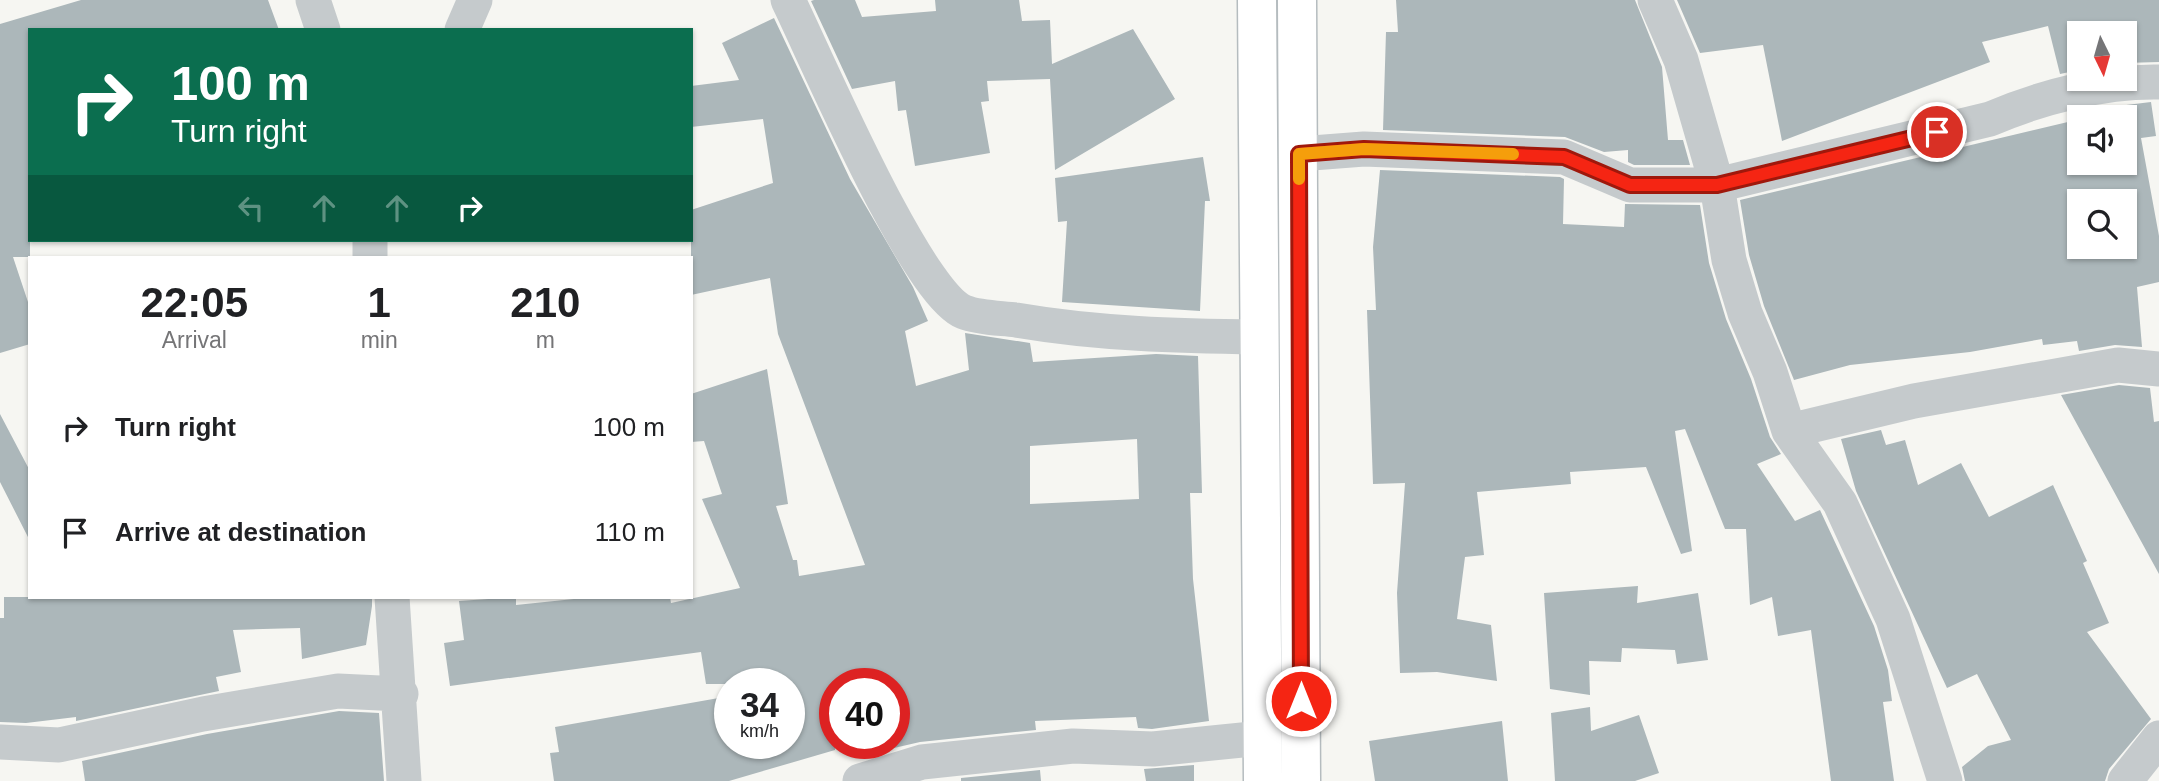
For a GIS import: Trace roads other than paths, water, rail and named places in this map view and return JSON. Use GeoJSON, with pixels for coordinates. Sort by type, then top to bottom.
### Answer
{"type":"FeatureCollection","features":[{"type":"Feature","properties":{"kind":"street"},"geometry":{"type":"LineString","coordinates":[[313,0],[322,28]]}},
{"type":"Feature","properties":{"kind":"street"},"geometry":{"type":"LineString","coordinates":[[463,28],[475,0]]}},
{"type":"Feature","properties":{"kind":"street"},"geometry":{"type":"LineString","coordinates":[[788,0],[904,241],[933,285],[963,312],[1054,327],[1180,336],[1260,337]]}},
{"type":"Feature","properties":{"kind":"street"},"geometry":{"type":"LineString","coordinates":[[1257,0],[1263,781]]}},
{"type":"Feature","properties":{"kind":"street"},"geometry":{"type":"LineString","coordinates":[[1297,0],[1301,781]]}},
{"type":"Feature","properties":{"kind":"street"},"geometry":{"type":"LineString","coordinates":[[1655,0],[1681,60],[1717,185],[1729,260],[1789,431],[1840,503],[1893,619],[1945,781]]}},
{"type":"Feature","properties":{"kind":"street"},"geometry":{"type":"LineString","coordinates":[[1299,154],[1364,149],[1564,157],[1630,185],[1717,185],[1990,119],[2025,104],[2133,81],[2159,82]]}},
{"type":"Feature","properties":{"kind":"street"},"geometry":{"type":"LineString","coordinates":[[1789,431],[1914,401],[2118,365],[2159,369]]}},
{"type":"Feature","properties":{"kind":"street"},"geometry":{"type":"LineString","coordinates":[[392,599],[401,694],[404,781]]}},
{"type":"Feature","properties":{"kind":"street"},"geometry":{"type":"LineString","coordinates":[[0,742],[60,745],[227,709],[338,691],[401,694]]}},
{"type":"Feature","properties":{"kind":"street"},"geometry":{"type":"LineString","coordinates":[[860,781],[936,761],[1073,747],[1153,749],[1262,737]]}},
{"type":"Feature","properties":{"kind":"street"},"geometry":{"type":"LineString","coordinates":[[2125,781],[2159,738]]}}]}
